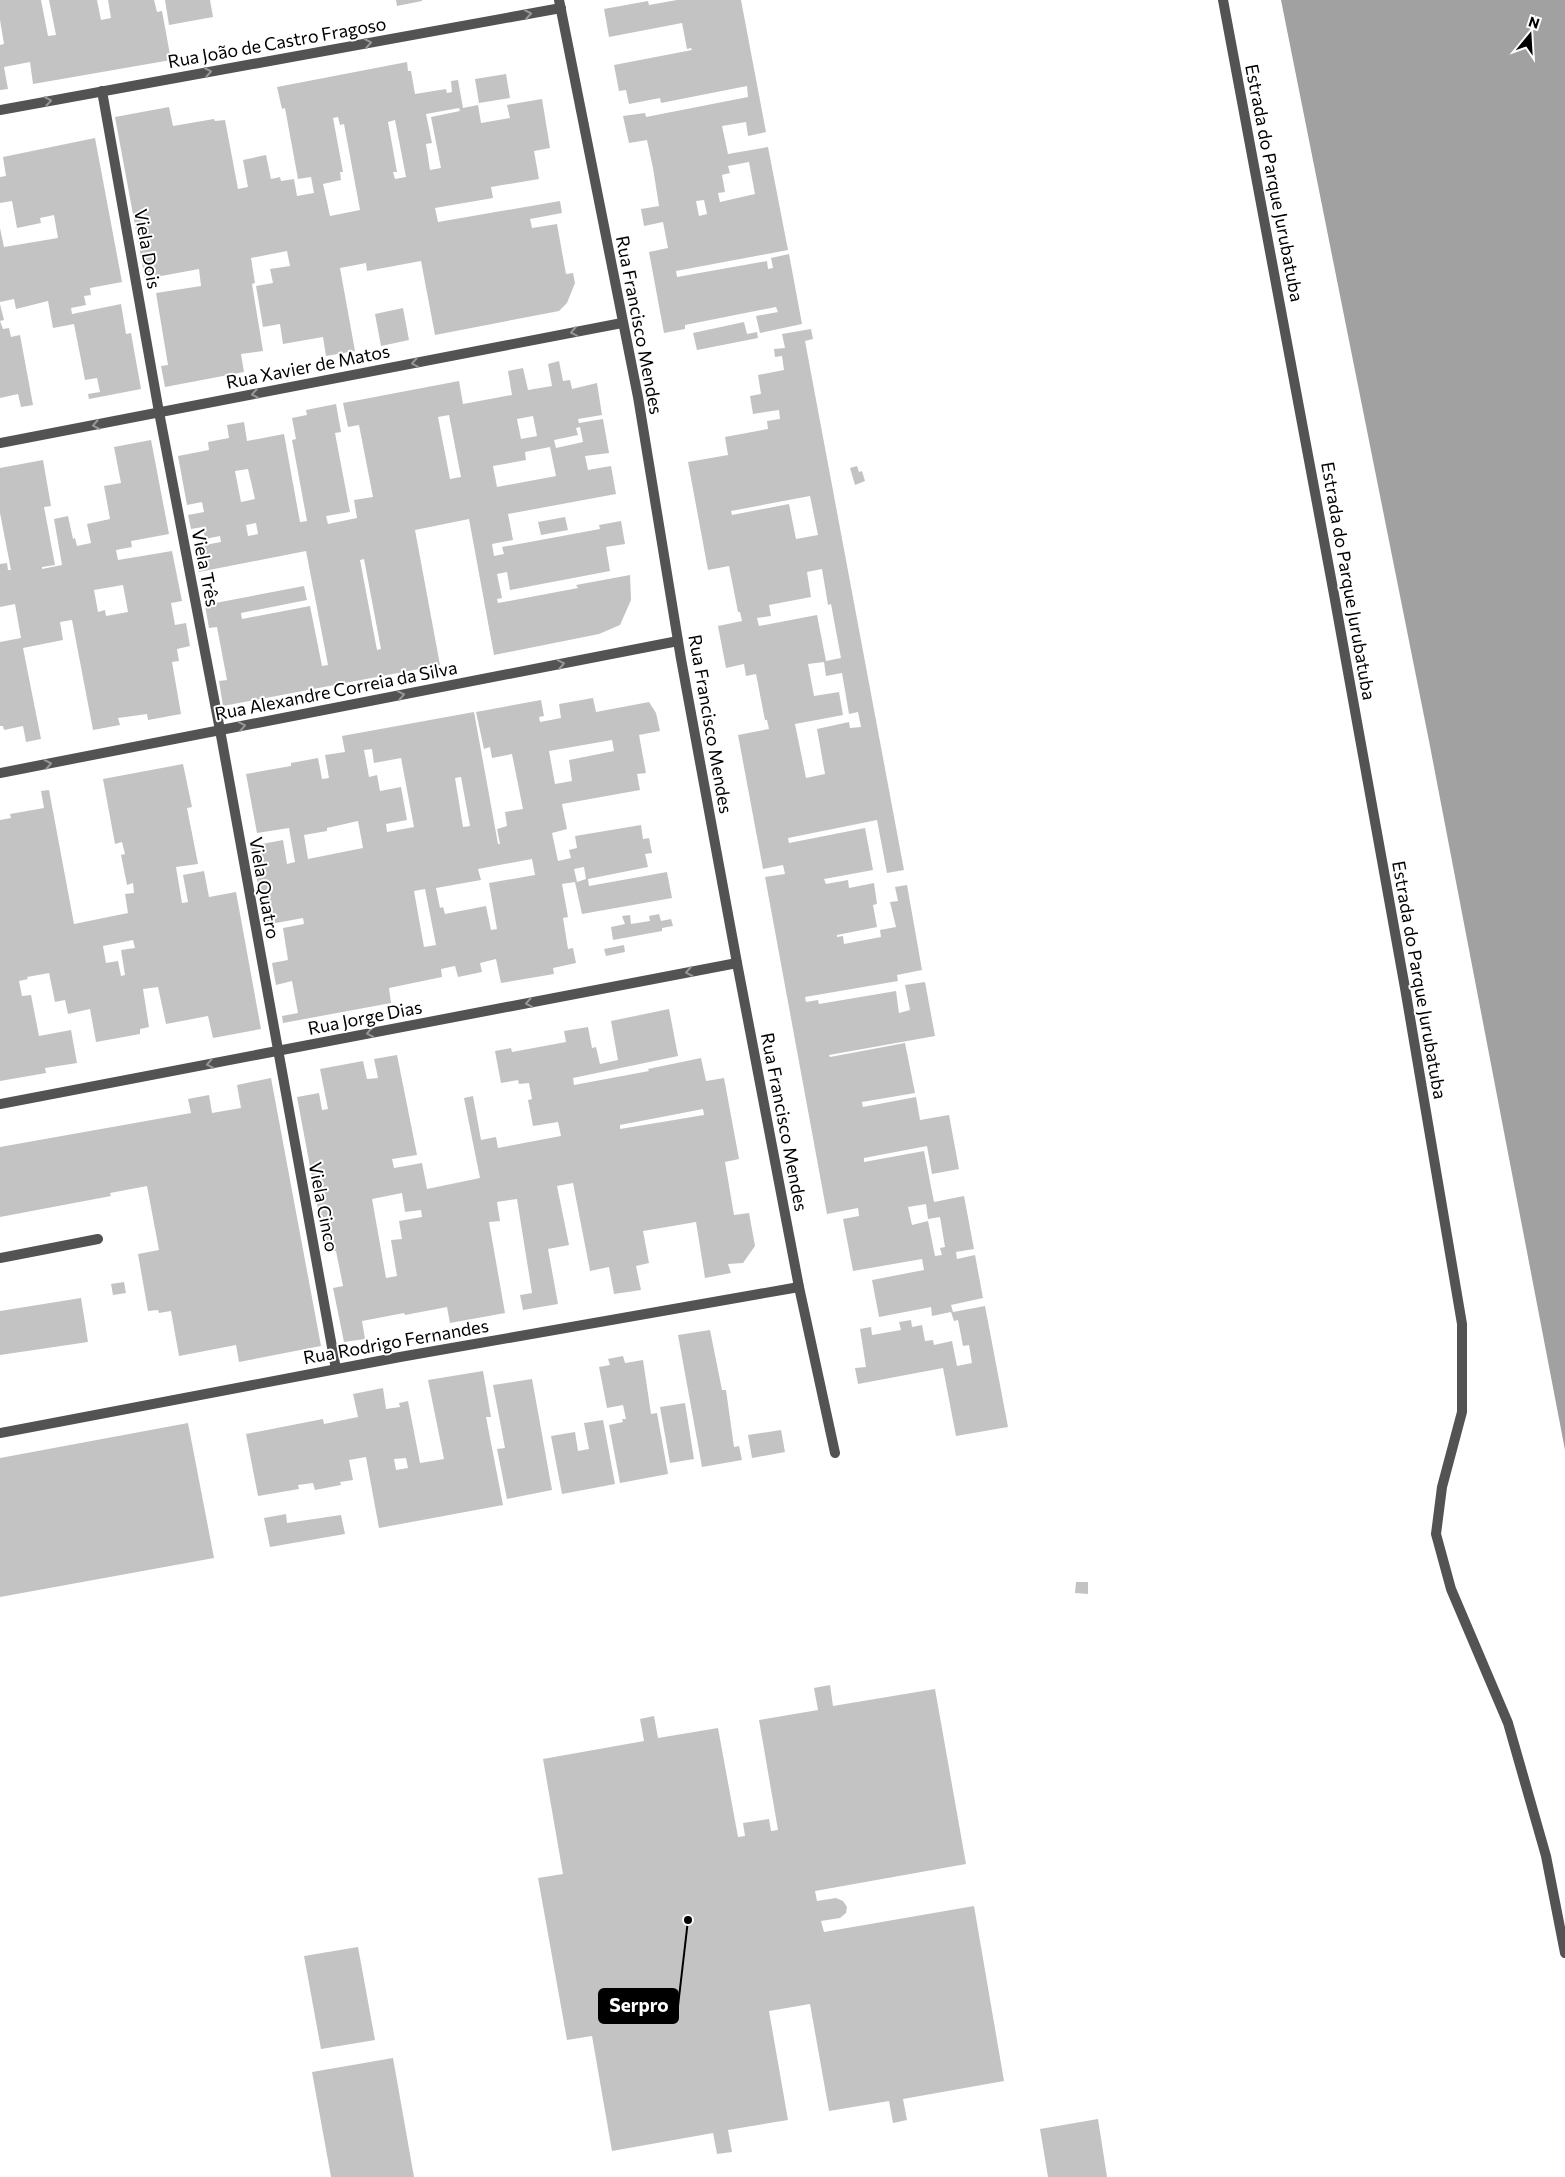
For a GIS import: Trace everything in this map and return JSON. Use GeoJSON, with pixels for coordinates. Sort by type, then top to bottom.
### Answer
{"type":"FeatureCollection","features":[{"type":"Feature","properties":{"kind":"street","name":"Estrada do Parque Jurubatuba"},"geometry":{"type":"LineString","coordinates":[[1222,0],[1333,589],[1405,988],[1462,1324],[1462,1412],[1442,1487],[1436,1534],[1451,1589],[1508,1722],[1546,1856],[1565,1953]]}},
{"type":"Feature","properties":{"kind":"street","name":"Rua João de Castro Fragoso"},"geometry":{"type":"LineString","coordinates":[[0,110],[560,4]]}},
{"type":"Feature","properties":{"kind":"street","name":"Rua Francisco Mendes"},"geometry":{"type":"LineString","coordinates":[[560,4],[638,397],[678,641],[737,963],[799,1287],[834,1453]]}},
{"type":"Feature","properties":{"kind":"street","name":"Viela Dois"},"geometry":{"type":"LineString","coordinates":[[102,91],[159,412]]}},
{"type":"Feature","properties":{"kind":"street","name":"Rua Xavier de Matos"},"geometry":{"type":"LineString","coordinates":[[0,443],[622,323]]}},
{"type":"Feature","properties":{"kind":"street","name":"Viela Três"},"geometry":{"type":"LineString","coordinates":[[159,412],[220,730]]}},
{"type":"Feature","properties":{"kind":"street","name":"Rua Alexandre Correia da Silva"},"geometry":{"type":"LineString","coordinates":[[0,773],[678,641]]}},
{"type":"Feature","properties":{"kind":"street","name":"Viela Quatro"},"geometry":{"type":"LineString","coordinates":[[220,730],[277,1051]]}},
{"type":"Feature","properties":{"kind":"street","name":"Rua Jorge Dias"},"geometry":{"type":"LineString","coordinates":[[0,1104],[737,963]]}},
{"type":"Feature","properties":{"kind":"street","name":"Viela Cinco"},"geometry":{"type":"LineString","coordinates":[[277,1051],[336,1369]]}},
{"type":"Feature","properties":{"kind":"street"},"geometry":{"type":"LineString","coordinates":[[0,1258],[98,1240]]}},
{"type":"Feature","properties":{"kind":"street","name":"Rua Rodrigo Fernandes"},"geometry":{"type":"LineString","coordinates":[[0,1433],[336,1369],[799,1287]]}},
{"type":"Feature","properties":{"kind":"shaded area"},"geometry":{"type":"Polygon","coordinates":[[[1281,0],[1565,0],[1565,1450],[1429,741],[1281,0]]]}},
{"type":"Feature","properties":{"kind":"building"},"geometry":{"type":"Polygon","coordinates":[[[0,0],[41,0],[48,36],[56,35],[49,0],[97,0],[101,20],[111,18],[108,0],[154,0],[157,12],[162,11],[171,60],[33,84],[30,62],[4,67],[8,89],[0,90],[0,45],[4,44],[0,20],[0,0]]]}},
{"type":"Feature","properties":{"kind":"building"},"geometry":{"type":"Polygon","coordinates":[[[165,0],[210,0],[213,17],[169,25],[165,0]]]}},
{"type":"Feature","properties":{"kind":"building"},"geometry":{"type":"Polygon","coordinates":[[[396,0],[422,0],[422,1],[397,6],[396,0]]]}},
{"type":"Feature","properties":{"kind":"building"},"geometry":{"type":"Polygon","coordinates":[[[677,0],[741,0],[766,132],[748,136],[746,122],[722,126],[728,154],[768,147],[788,250],[676,271],[677,277],[767,261],[768,269],[773,268],[771,258],[789,254],[802,324],[760,333],[756,316],[778,312],[776,307],[685,325],[685,329],[664,333],[649,252],[668,248],[663,222],[644,226],[641,209],[659,206],[653,168],[647,140],[629,143],[623,116],[645,113],[646,117],[748,97],[747,86],[661,103],[660,98],[629,104],[626,90],[619,91],[614,65],[692,50],[691,48],[687,49],[682,23],[609,37],[604,9],[648,1],[649,5],[677,0]],[[749,162],[728,166],[730,173],[722,175],[725,192],[718,193],[720,202],[755,194],[749,162]],[[704,200],[696,201],[699,216],[707,214],[704,200]]]}},
{"type":"Feature","properties":{"kind":"building"},"geometry":{"type":"Polygon","coordinates":[[[407,62],[408,71],[411,71],[415,94],[446,89],[447,93],[452,92],[451,81],[458,80],[463,108],[478,105],[481,123],[510,118],[507,105],[542,99],[550,148],[534,151],[539,179],[491,187],[493,198],[435,208],[438,222],[560,201],[562,213],[530,219],[532,228],[557,224],[566,274],[573,273],[575,283],[567,303],[559,311],[435,335],[421,261],[367,271],[366,263],[340,268],[355,351],[326,356],[323,337],[283,344],[280,324],[263,327],[256,286],[273,283],[270,269],[290,266],[287,251],[251,258],[255,283],[252,284],[263,351],[241,354],[244,372],[165,387],[161,366],[168,365],[156,293],[201,286],[199,269],[145,279],[115,117],[169,107],[173,126],[214,119],[215,121],[225,120],[238,189],[248,187],[243,160],[266,155],[271,179],[280,177],[281,181],[294,179],[297,196],[314,193],[311,177],[298,179],[285,108],[282,109],[277,87],[407,62]],[[459,108],[426,114],[432,143],[426,144],[430,170],[441,168],[431,117],[460,111],[459,108]],[[338,117],[333,118],[343,172],[340,172],[341,180],[323,184],[330,216],[360,210],[344,124],[340,125],[338,117]],[[395,120],[388,122],[397,172],[393,172],[395,179],[406,177],[395,120]]]}},
{"type":"Feature","properties":{"kind":"building"},"geometry":{"type":"Polygon","coordinates":[[[506,74],[510,98],[479,103],[475,79],[506,74]]]}},
{"type":"Feature","properties":{"kind":"building"},"geometry":{"type":"Polygon","coordinates":[[[95,138],[122,282],[90,288],[91,295],[84,296],[86,305],[71,308],[72,314],[121,304],[126,334],[131,333],[141,389],[89,399],[88,394],[100,392],[97,378],[85,380],[74,324],[53,328],[48,301],[16,309],[14,299],[0,302],[0,228],[4,247],[58,238],[54,215],[40,218],[41,223],[17,228],[12,201],[0,203],[0,177],[6,176],[3,157],[95,138]]]}},
{"type":"Feature","properties":{"kind":"building"},"geometry":{"type":"Polygon","coordinates":[[[0,304],[4,320],[0,321],[0,304]]]}},
{"type":"Feature","properties":{"kind":"building"},"geometry":{"type":"Polygon","coordinates":[[[403,308],[409,340],[381,346],[375,314],[403,308]]]}},
{"type":"Feature","properties":{"kind":"building"},"geometry":{"type":"Polygon","coordinates":[[[0,321],[3,329],[9,328],[11,337],[20,335],[33,405],[21,407],[18,394],[0,398],[0,321]]]}},
{"type":"Feature","properties":{"kind":"building"},"geometry":{"type":"Polygon","coordinates":[[[744,322],[747,334],[757,332],[758,338],[697,350],[693,333],[744,322]]]}},
{"type":"Feature","properties":{"kind":"building"},"geometry":{"type":"Polygon","coordinates":[[[811,329],[813,339],[805,341],[904,870],[887,873],[877,820],[788,838],[789,843],[865,828],[873,870],[824,879],[826,884],[848,880],[849,888],[874,883],[877,904],[873,905],[877,927],[837,935],[837,937],[843,936],[844,944],[881,937],[880,930],[896,927],[890,902],[898,901],[895,887],[907,885],[922,970],[897,975],[898,981],[805,997],[806,1002],[818,1000],[819,1004],[896,991],[899,1013],[910,1010],[905,985],[925,982],[935,1036],[829,1055],[830,1057],[905,1043],[915,1093],[862,1102],[863,1107],[916,1097],[920,1120],[949,1115],[959,1169],[932,1174],[927,1146],[864,1158],[864,1162],[924,1151],[934,1202],[964,1196],[974,1249],[956,1252],[957,1259],[975,1255],[983,1298],[951,1305],[953,1312],[985,1306],[1008,1427],[956,1436],[943,1368],[858,1384],[855,1368],[866,1367],[860,1329],[871,1327],[872,1335],[901,1330],[899,1322],[911,1320],[912,1327],[922,1325],[925,1341],[933,1340],[934,1345],[952,1341],[957,1366],[972,1363],[969,1345],[963,1346],[958,1320],[954,1321],[951,1312],[932,1316],[931,1307],[879,1317],[872,1280],[924,1270],[922,1259],[853,1271],[843,1219],[859,1216],[858,1208],[827,1214],[765,877],[785,874],[783,865],[763,869],[738,735],[769,729],[767,720],[765,720],[756,674],[746,676],[744,664],[726,668],[718,626],[742,621],[740,612],[738,612],[729,566],[708,570],[688,462],[728,455],[725,437],[768,429],[767,421],[780,419],[779,410],[753,414],[750,396],[761,394],[758,375],[784,370],[782,356],[775,357],[774,349],[785,348],[782,334],[811,329]],[[810,496],[731,511],[732,515],[789,504],[796,539],[818,535],[810,496]],[[822,569],[807,572],[811,597],[769,605],[771,616],[757,618],[759,626],[817,615],[826,661],[841,658],[831,604],[828,605],[822,569]],[[824,662],[808,664],[814,696],[839,692],[843,715],[795,724],[806,778],[825,774],[817,729],[849,722],[850,728],[861,727],[858,712],[849,714],[842,673],[826,676],[824,662]],[[926,1204],[908,1207],[912,1225],[928,1221],[935,1256],[942,1255],[940,1248],[945,1247],[940,1217],[928,1219],[926,1204]]]}},
{"type":"Feature","properties":{"kind":"building"},"geometry":{"type":"Polygon","coordinates":[[[559,361],[563,381],[570,380],[572,389],[597,383],[602,415],[578,419],[579,423],[603,419],[609,453],[585,456],[588,470],[611,466],[616,494],[508,514],[513,540],[492,544],[494,556],[504,554],[502,547],[600,529],[599,525],[621,521],[625,544],[606,547],[610,571],[510,590],[507,572],[497,574],[502,598],[497,599],[498,603],[578,588],[576,585],[630,575],[631,600],[620,625],[599,634],[494,655],[469,519],[415,530],[440,665],[223,706],[219,681],[227,680],[217,627],[209,628],[205,605],[304,586],[307,600],[241,613],[242,619],[310,606],[322,666],[328,665],[306,551],[199,572],[194,547],[221,542],[220,536],[205,539],[203,527],[191,529],[188,515],[204,512],[202,502],[187,505],[178,456],[209,450],[208,442],[229,438],[227,425],[244,422],[247,441],[284,434],[300,522],[307,521],[292,440],[296,439],[292,418],[307,415],[306,410],[336,404],[341,432],[335,433],[350,512],[326,516],[328,524],[357,518],[354,500],[373,497],[359,425],[348,427],[343,403],[459,381],[463,404],[512,395],[508,371],[523,368],[528,390],[552,386],[548,364],[559,361]],[[449,415],[438,417],[450,479],[461,477],[449,415]],[[533,416],[517,419],[521,439],[537,436],[533,416]],[[580,427],[576,428],[578,435],[554,440],[556,448],[583,442],[580,427]],[[550,447],[525,452],[526,460],[493,466],[497,487],[556,476],[550,447]],[[248,469],[235,471],[241,502],[255,499],[248,469]],[[256,523],[246,525],[248,536],[258,534],[256,523]],[[364,559],[360,560],[377,650],[381,649],[364,559]]]}},
{"type":"Feature","properties":{"kind":"building"},"geometry":{"type":"Polygon","coordinates":[[[151,440],[169,534],[131,541],[132,547],[116,550],[118,560],[172,551],[182,601],[171,603],[175,625],[186,623],[190,646],[177,649],[179,661],[172,662],[181,714],[148,720],[147,714],[118,718],[120,725],[93,730],[72,620],[60,622],[63,640],[23,648],[41,739],[26,742],[23,726],[4,730],[3,726],[0,726],[0,642],[21,638],[15,604],[0,607],[0,564],[7,563],[8,570],[11,570],[0,513],[0,468],[43,460],[51,506],[44,507],[55,565],[42,567],[42,569],[62,565],[54,519],[68,516],[73,539],[75,538],[77,546],[91,543],[87,524],[110,519],[104,486],[121,483],[114,447],[151,440]],[[123,585],[94,590],[98,612],[105,610],[106,616],[128,612],[123,585]]]}},
{"type":"Feature","properties":{"kind":"building"},"geometry":{"type":"Polygon","coordinates":[[[857,466],[859,472],[862,471],[865,481],[855,485],[850,468],[857,466]]]}},
{"type":"Feature","properties":{"kind":"building"},"geometry":{"type":"Polygon","coordinates":[[[565,517],[568,530],[541,535],[538,522],[565,517]]]}},
{"type":"Feature","properties":{"kind":"building"},"geometry":{"type":"Polygon","coordinates":[[[593,698],[596,712],[649,702],[656,713],[660,731],[639,735],[646,773],[637,774],[640,790],[562,804],[567,829],[552,833],[558,861],[571,858],[569,850],[577,848],[575,836],[641,825],[643,839],[649,838],[652,853],[645,854],[648,867],[588,879],[589,886],[667,872],[672,898],[582,914],[575,882],[562,884],[568,917],[563,918],[568,949],[573,948],[576,963],[553,968],[554,974],[501,983],[496,959],[480,963],[482,972],[458,977],[455,966],[441,969],[442,977],[389,988],[391,1003],[283,1023],[282,1016],[298,1013],[292,981],[276,985],[272,963],[288,960],[283,928],[304,924],[303,918],[265,925],[251,846],[283,840],[287,864],[295,862],[289,828],[257,833],[246,774],[291,766],[291,763],[318,758],[322,779],[329,778],[325,755],[345,752],[342,736],[474,712],[498,844],[500,844],[497,829],[507,826],[505,812],[523,809],[512,754],[492,758],[490,747],[484,749],[476,712],[541,700],[544,716],[539,717],[540,722],[561,718],[559,704],[593,698]],[[612,740],[549,751],[555,784],[572,781],[569,760],[614,751],[612,740]],[[372,749],[364,750],[369,777],[377,775],[380,791],[401,787],[407,820],[386,824],[387,832],[414,827],[401,758],[374,763],[372,749]],[[461,777],[455,778],[463,827],[470,826],[461,777]],[[358,821],[327,828],[327,831],[304,835],[308,859],[363,848],[358,821]],[[532,859],[478,869],[481,880],[436,888],[440,908],[443,907],[445,914],[486,906],[491,930],[497,929],[489,883],[535,875],[532,859]],[[584,867],[574,869],[577,882],[586,879],[584,867]],[[425,889],[414,891],[424,947],[436,945],[425,889]]]}},
{"type":"Feature","properties":{"kind":"building"},"geometry":{"type":"Polygon","coordinates":[[[183,764],[192,807],[187,808],[198,864],[176,867],[182,903],[188,902],[183,875],[204,871],[209,897],[236,892],[261,1029],[213,1038],[208,1016],[166,1024],[158,987],[143,989],[149,1027],[140,1029],[140,1034],[96,1042],[90,1009],[68,1014],[65,1000],[55,1002],[49,973],[27,977],[28,979],[19,981],[22,996],[31,995],[39,1036],[71,1030],[77,1063],[45,1068],[46,1073],[0,1081],[0,820],[11,818],[10,814],[44,808],[41,791],[49,790],[74,924],[128,913],[125,894],[134,893],[133,883],[127,885],[121,855],[125,854],[122,842],[115,844],[103,779],[183,764]],[[133,940],[103,946],[106,963],[118,961],[121,976],[125,975],[121,950],[135,948],[133,940]]]}},
{"type":"Feature","properties":{"kind":"building"},"geometry":{"type":"Polygon","coordinates":[[[659,914],[661,921],[671,919],[673,926],[662,928],[662,931],[613,940],[611,927],[625,924],[622,916],[630,915],[631,924],[650,921],[649,916],[659,914]]]}},
{"type":"Feature","properties":{"kind":"building"},"geometry":{"type":"Polygon","coordinates":[[[624,945],[625,952],[606,956],[604,949],[624,945]]]}},
{"type":"Feature","properties":{"kind":"building"},"geometry":{"type":"Polygon","coordinates":[[[669,1009],[678,1056],[573,1078],[574,1085],[649,1071],[648,1069],[701,1058],[706,1081],[724,1078],[739,1159],[725,1162],[734,1215],[749,1213],[755,1246],[743,1263],[728,1264],[731,1273],[705,1278],[696,1222],[643,1231],[649,1263],[636,1266],[641,1290],[614,1294],[609,1267],[590,1271],[573,1183],[557,1186],[569,1245],[548,1249],[558,1304],[523,1310],[520,1295],[532,1293],[517,1199],[497,1202],[500,1221],[489,1222],[505,1313],[450,1323],[447,1307],[405,1315],[404,1313],[362,1321],[365,1339],[344,1342],[333,1288],[343,1286],[336,1251],[326,1252],[297,1097],[319,1093],[322,1110],[328,1109],[320,1069],[363,1061],[367,1079],[378,1078],[374,1059],[397,1055],[417,1155],[392,1159],[394,1168],[422,1163],[427,1189],[480,1178],[464,1098],[473,1096],[481,1140],[496,1137],[498,1148],[561,1136],[558,1122],[533,1126],[528,1100],[532,1099],[529,1083],[519,1084],[518,1080],[501,1083],[495,1051],[511,1048],[512,1052],[566,1042],[564,1031],[588,1027],[592,1048],[596,1047],[600,1064],[618,1060],[611,1021],[669,1009]],[[703,1109],[620,1125],[620,1129],[704,1115],[703,1109]],[[402,1193],[372,1199],[386,1278],[397,1276],[391,1240],[402,1239],[399,1221],[422,1217],[421,1210],[405,1212],[402,1193]]]}},
{"type":"Feature","properties":{"kind":"building"},"geometry":{"type":"Polygon","coordinates":[[[271,1078],[321,1346],[239,1362],[236,1345],[179,1356],[171,1311],[159,1313],[158,1310],[148,1311],[138,1254],[159,1250],[147,1186],[110,1193],[111,1196],[0,1217],[0,1147],[191,1113],[188,1099],[209,1095],[212,1113],[241,1108],[237,1085],[271,1078]]]}},
{"type":"Feature","properties":{"kind":"building"},"geometry":{"type":"Polygon","coordinates":[[[124,1282],[126,1293],[113,1295],[111,1284],[124,1282]]]}},
{"type":"Feature","properties":{"kind":"building"},"geometry":{"type":"Polygon","coordinates":[[[81,1298],[88,1342],[0,1355],[0,1311],[81,1298]]]}},
{"type":"Feature","properties":{"kind":"building"},"geometry":{"type":"Polygon","coordinates":[[[710,1330],[722,1390],[726,1390],[734,1447],[739,1446],[742,1460],[702,1467],[678,1335],[710,1330]]]}},
{"type":"Feature","properties":{"kind":"building"},"geometry":{"type":"Polygon","coordinates":[[[623,1356],[625,1363],[643,1360],[651,1414],[657,1413],[668,1474],[620,1483],[609,1425],[623,1422],[622,1419],[626,1419],[623,1405],[607,1408],[599,1367],[610,1365],[608,1359],[623,1356]]]}},
{"type":"Feature","properties":{"kind":"building"},"geometry":{"type":"Polygon","coordinates":[[[483,1371],[491,1417],[486,1417],[503,1505],[379,1528],[366,1457],[349,1460],[353,1480],[340,1482],[341,1485],[315,1490],[313,1483],[298,1485],[299,1489],[258,1496],[246,1434],[323,1419],[324,1424],[358,1417],[353,1394],[383,1388],[386,1409],[400,1407],[399,1403],[408,1401],[420,1463],[444,1459],[428,1380],[483,1371]],[[406,1458],[394,1459],[396,1470],[408,1468],[406,1458]]]}},
{"type":"Feature","properties":{"kind":"building"},"geometry":{"type":"Polygon","coordinates":[[[532,1379],[552,1490],[507,1499],[497,1449],[505,1448],[493,1385],[532,1379]]]}},
{"type":"Feature","properties":{"kind":"building"},"geometry":{"type":"Polygon","coordinates":[[[685,1403],[694,1459],[670,1463],[660,1407],[685,1403]]]}},
{"type":"Feature","properties":{"kind":"building"},"geometry":{"type":"Polygon","coordinates":[[[603,1420],[615,1484],[562,1494],[551,1436],[575,1432],[578,1451],[589,1449],[584,1423],[603,1420]]]}},
{"type":"Feature","properties":{"kind":"building"},"geometry":{"type":"Polygon","coordinates":[[[188,1423],[214,1558],[0,1597],[0,1458],[188,1423]]]}},
{"type":"Feature","properties":{"kind":"building"},"geometry":{"type":"Polygon","coordinates":[[[781,1430],[785,1452],[752,1458],[748,1435],[781,1430]]]}},
{"type":"Feature","properties":{"kind":"building"},"geometry":{"type":"Polygon","coordinates":[[[286,1514],[287,1523],[341,1515],[345,1534],[270,1547],[264,1518],[286,1514]]]}},
{"type":"Feature","properties":{"kind":"building"},"geometry":{"type":"Polygon","coordinates":[[[1076,1582],[1088,1582],[1088,1594],[1075,1593],[1076,1582]]]}},
{"type":"Feature","properties":{"kind":"building"},"geometry":{"type":"Polygon","coordinates":[[[830,1685],[833,1706],[935,1689],[966,1864],[815,1891],[817,1901],[836,1898],[843,1901],[847,1907],[846,1913],[840,1918],[821,1921],[824,1932],[974,1906],[1004,2081],[903,2099],[907,2120],[893,2123],[889,2101],[829,2111],[810,2004],[769,2011],[788,2120],[728,2130],[732,2152],[717,2154],[713,2133],[612,2151],[592,2036],[567,2040],[538,1878],[563,1874],[543,1759],[644,1741],[640,1719],[654,1716],[658,1738],[718,1728],[738,1837],[745,1836],[743,1823],[769,1819],[771,1831],[778,1830],[759,1720],[818,1710],[814,1688],[830,1685]]]}},
{"type":"Feature","properties":{"kind":"building"},"geometry":{"type":"Polygon","coordinates":[[[358,1947],[375,2040],[321,2049],[304,1956],[358,1947]]]}},
{"type":"Feature","properties":{"kind":"building"},"geometry":{"type":"Polygon","coordinates":[[[393,2058],[414,2177],[331,2177],[312,2072],[393,2058]]]}},
{"type":"Feature","properties":{"kind":"building"},"geometry":{"type":"Polygon","coordinates":[[[1098,2119],[1107,2177],[1048,2177],[1040,2129],[1098,2119]]]}},
{"type":"Feature","properties":{"kind":"place","name":"Serpro"},"geometry":{"type":"Point","coordinates":[688,1920]}}]}
